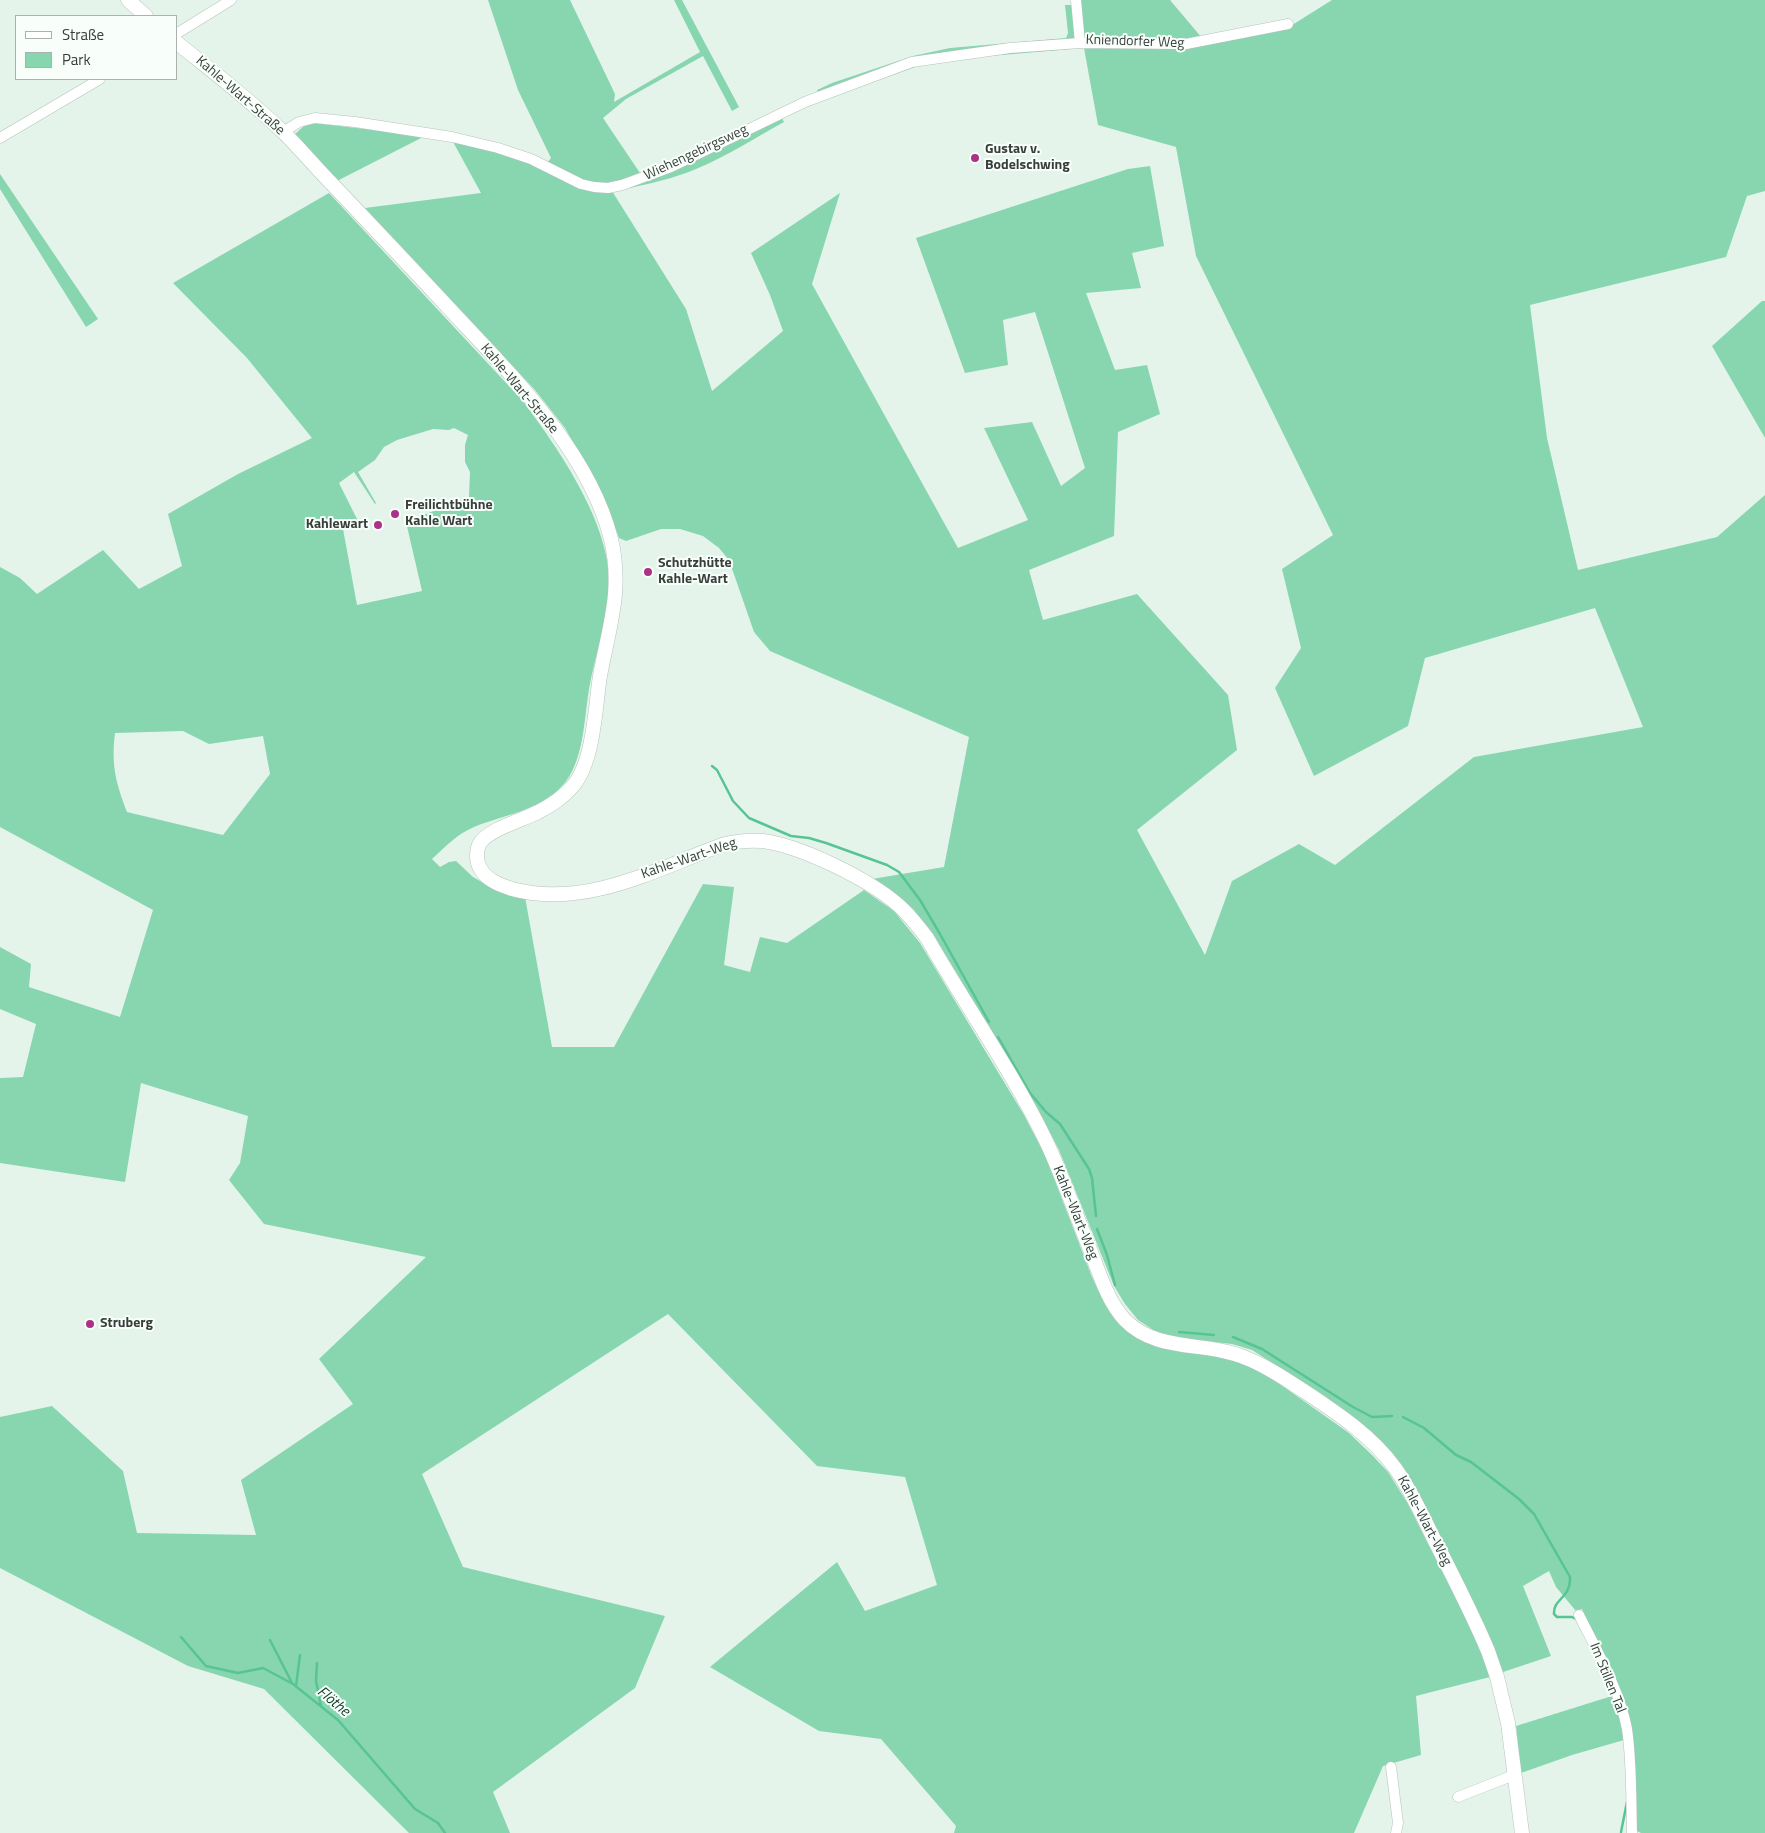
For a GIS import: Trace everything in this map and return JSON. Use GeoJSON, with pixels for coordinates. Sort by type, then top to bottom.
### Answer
{"type":"FeatureCollection","features":[{"type":"Feature","properties":{"kind":"street"},"geometry":{"type":"LineString","coordinates":[[128,0],[145,15]]}},
{"type":"Feature","properties":{"kind":"street"},"geometry":{"type":"LineString","coordinates":[[178,33],[232,0]]}},
{"type":"Feature","properties":{"kind":"street","name":"Kniendorfer Weg"},"geometry":{"type":"LineString","coordinates":[[1076,0],[1080,43],[1186,44],[1288,24]]}},
{"type":"Feature","properties":{"kind":"street","name":"Wiehengebirgsweg"},"geometry":{"type":"LineString","coordinates":[[283,132],[299,122],[316,118],[452,137],[498,148],[531,159],[581,184],[608,188],[622,185],[671,167],[806,102],[912,62],[1010,48],[1080,43]]}},
{"type":"Feature","properties":{"kind":"street","name":"Kahle-Wart-Straße"},"geometry":{"type":"LineString","coordinates":[[178,44],[237,91],[283,132],[379,232],[529,396],[558,433],[582,471],[597,503],[610,538],[615,564],[616,584],[614,608],[600,675],[592,738],[582,773],[574,786],[559,800],[537,813],[488,835],[481,842],[478,850]]}},
{"type":"Feature","properties":{"kind":"street"},"geometry":{"type":"LineString","coordinates":[[0,138],[98,80]]}},
{"type":"Feature","properties":{"kind":"street","name":"Kahle-Wart-Weg"},"geometry":{"type":"LineString","coordinates":[[478,850],[478,865],[484,874],[493,881],[522,891],[566,894],[608,887],[737,841],[765,842],[813,856],[846,872],[897,904],[928,938],[1031,1113],[1058,1168],[1107,1292],[1124,1318],[1146,1335],[1160,1340],[1223,1350],[1244,1356],[1263,1365],[1322,1403],[1353,1426],[1381,1451],[1395,1468],[1424,1519],[1488,1651],[1505,1708],[1512,1745],[1522,1833]]}},
{"type":"Feature","properties":{"kind":"street","name":"Im Stillen Tal"},"geometry":{"type":"LineString","coordinates":[[1579,1615],[1605,1667],[1626,1727],[1632,1833]]}},
{"type":"Feature","properties":{"kind":"street"},"geometry":{"type":"LineString","coordinates":[[1391,1767],[1398,1823],[1396,1833]]}},
{"type":"Feature","properties":{"kind":"street"},"geometry":{"type":"LineString","coordinates":[[1458,1798],[1514,1775]]}},
{"type":"Feature","properties":{"kind":"green space"},"geometry":{"type":"Polygon","coordinates":[[[488,0],[570,0],[615,94],[614,102],[700,52],[674,0],[682,0],[739,107],[732,111],[703,56],[626,99],[603,118],[640,173],[613,184],[583,182],[547,163],[551,158],[518,90],[488,0]]]}},
{"type":"Feature","properties":{"kind":"green space"},"geometry":{"type":"Polygon","coordinates":[[[1071,0],[1170,0],[1202,38],[1289,27],[1332,0],[1765,0],[1765,191],[1747,196],[1726,257],[1530,305],[1547,438],[1578,570],[1717,537],[1765,495],[1765,1833],[1641,1833],[1633,1829],[1632,1771],[1608,1667],[1582,1609],[1576,1611],[1556,1587],[1549,1571],[1523,1586],[1551,1656],[1503,1672],[1494,1648],[1420,1497],[1401,1464],[1385,1446],[1326,1397],[1252,1350],[1232,1344],[1177,1338],[1155,1331],[1138,1320],[1114,1286],[1059,1150],[1038,1110],[933,934],[914,910],[893,892],[872,879],[944,867],[969,737],[770,651],[754,632],[729,560],[719,548],[703,536],[680,529],[661,529],[626,541],[619,538],[603,495],[565,428],[535,390],[365,208],[481,193],[452,140],[528,161],[612,191],[686,309],[712,391],[783,331],[770,295],[751,253],[840,193],[812,284],[958,548],[1028,520],[984,428],[1032,422],[1061,486],[1085,468],[1035,312],[1003,320],[1008,365],[965,373],[916,238],[1128,169],[1150,166],[1164,246],[1132,253],[1141,288],[1086,293],[1115,370],[1147,365],[1160,414],[1118,432],[1114,536],[1029,570],[1043,620],[1137,594],[1228,695],[1237,750],[1137,830],[1205,955],[1232,881],[1299,844],[1335,865],[1474,757],[1643,727],[1595,608],[1425,658],[1408,726],[1314,776],[1275,688],[1301,648],[1282,569],[1333,535],[1196,256],[1176,147],[1098,125],[1084,48],[978,57],[918,66],[821,101],[817,90],[832,83],[913,56],[950,48],[1066,38],[1068,33],[1065,5],[1071,5],[1071,0]]]}},
{"type":"Feature","properties":{"kind":"green space"},"geometry":{"type":"Polygon","coordinates":[[[781,116],[784,122],[707,164],[663,180],[630,188],[629,186],[781,116]]]}},
{"type":"Feature","properties":{"kind":"green space"},"geometry":{"type":"Polygon","coordinates":[[[314,123],[425,136],[337,181],[295,134],[304,126],[314,123]]]}},
{"type":"Feature","properties":{"kind":"green space"},"geometry":{"type":"Polygon","coordinates":[[[0,174],[98,319],[86,327],[0,189],[0,174]]]}},
{"type":"Feature","properties":{"kind":"green space"},"geometry":{"type":"Polygon","coordinates":[[[329,193],[522,400],[566,464],[593,514],[608,565],[609,589],[606,614],[589,689],[582,740],[575,765],[562,786],[543,801],[532,807],[462,833],[432,859],[440,867],[449,862],[456,861],[473,877],[489,886],[525,897],[552,1047],[614,1047],[703,884],[734,887],[724,965],[750,972],[760,937],[787,943],[864,890],[894,911],[920,943],[1024,1115],[1045,1155],[1092,1277],[1102,1298],[1119,1322],[1260,1370],[1349,1433],[1388,1472],[1408,1504],[1482,1650],[1490,1677],[1416,1696],[1421,1755],[1383,1766],[1354,1833],[954,1833],[956,1826],[881,1739],[819,1731],[710,1667],[837,1562],[865,1611],[937,1585],[905,1477],[817,1466],[668,1314],[422,1474],[463,1567],[665,1616],[635,1688],[493,1792],[510,1833],[409,1833],[264,1689],[188,1666],[0,1568],[0,1417],[52,1406],[123,1471],[137,1533],[256,1535],[241,1480],[353,1404],[319,1359],[426,1257],[264,1224],[229,1180],[240,1163],[248,1116],[141,1083],[125,1182],[0,1163],[0,1078],[23,1077],[36,1024],[0,1009],[0,947],[31,964],[29,987],[120,1017],[153,910],[0,827],[0,567],[20,578],[37,594],[103,550],[139,589],[182,566],[168,514],[238,474],[312,438],[247,358],[173,283],[329,193]],[[454,428],[449,430],[433,429],[397,440],[384,447],[375,460],[358,472],[375,504],[354,472],[339,483],[360,525],[343,529],[357,605],[422,591],[406,522],[469,497],[470,472],[465,462],[465,445],[468,435],[454,428]],[[183,731],[115,733],[115,774],[127,812],[223,835],[270,774],[263,736],[209,744],[183,731]]]}},
{"type":"Feature","properties":{"kind":"green space"},"geometry":{"type":"Polygon","coordinates":[[[1762,301],[1765,301],[1765,438],[1712,346],[1762,301]]]}},
{"type":"Feature","properties":{"kind":"green space"},"geometry":{"type":"Polygon","coordinates":[[[1612,1696],[1624,1726],[1624,1740],[1572,1755],[1521,1773],[1516,1726],[1612,1696]]]}},
{"type":"Feature","properties":{"kind":"waterway"},"geometry":{"type":"LineString","coordinates":[[712,766],[717,770],[733,801],[749,818],[791,836],[809,838],[826,843],[887,865],[899,872],[920,900],[989,1022]]}},
{"type":"Feature","properties":{"kind":"waterway"},"geometry":{"type":"LineString","coordinates":[[998,1037],[1030,1093],[1046,1112],[1060,1124],[1089,1169],[1092,1178],[1096,1216]]}},
{"type":"Feature","properties":{"kind":"waterway"},"geometry":{"type":"LineString","coordinates":[[1097,1229],[1107,1255],[1115,1285]]}},
{"type":"Feature","properties":{"kind":"waterway"},"geometry":{"type":"LineString","coordinates":[[1179,1332],[1214,1335]]}},
{"type":"Feature","properties":{"kind":"waterway"},"geometry":{"type":"LineString","coordinates":[[1233,1337],[1262,1349],[1372,1417],[1392,1416]]}},
{"type":"Feature","properties":{"kind":"waterway"},"geometry":{"type":"LineString","coordinates":[[1403,1417],[1424,1428],[1456,1455],[1471,1462],[1519,1499],[1534,1514],[1570,1577],[1568,1590],[1556,1605],[1554,1614],[1557,1617],[1572,1617],[1578,1620]]}},
{"type":"Feature","properties":{"kind":"waterway","name":"Flöthe"},"geometry":{"type":"LineString","coordinates":[[181,1637],[206,1666],[238,1673],[263,1668],[293,1684],[338,1720],[415,1809],[438,1823],[445,1833]]}},
{"type":"Feature","properties":{"kind":"waterway"},"geometry":{"type":"LineString","coordinates":[[270,1640],[292,1683]]}},
{"type":"Feature","properties":{"kind":"waterway"},"geometry":{"type":"LineString","coordinates":[[296,1686],[300,1655]]}},
{"type":"Feature","properties":{"kind":"waterway"},"geometry":{"type":"LineString","coordinates":[[317,1663],[316,1681],[321,1706]]}},
{"type":"Feature","properties":{"kind":"waterway"},"geometry":{"type":"LineString","coordinates":[[1621,1832],[1627,1802]]}},
{"type":"Feature","properties":{"kind":"place","name":"Gustav v. Bodelschwing"},"geometry":{"type":"Point","coordinates":[975,158]}},
{"type":"Feature","properties":{"kind":"place","name":"Freilichtbühne Kahle Wart"},"geometry":{"type":"Point","coordinates":[395,514]}},
{"type":"Feature","properties":{"kind":"place","name":"Kahlewart"},"geometry":{"type":"Point","coordinates":[378,525]}},
{"type":"Feature","properties":{"kind":"place","name":"Schutzhütte Kahle-Wart"},"geometry":{"type":"Point","coordinates":[648,572]}},
{"type":"Feature","properties":{"kind":"place","name":"Struberg"},"geometry":{"type":"Point","coordinates":[90,1324]}}]}
